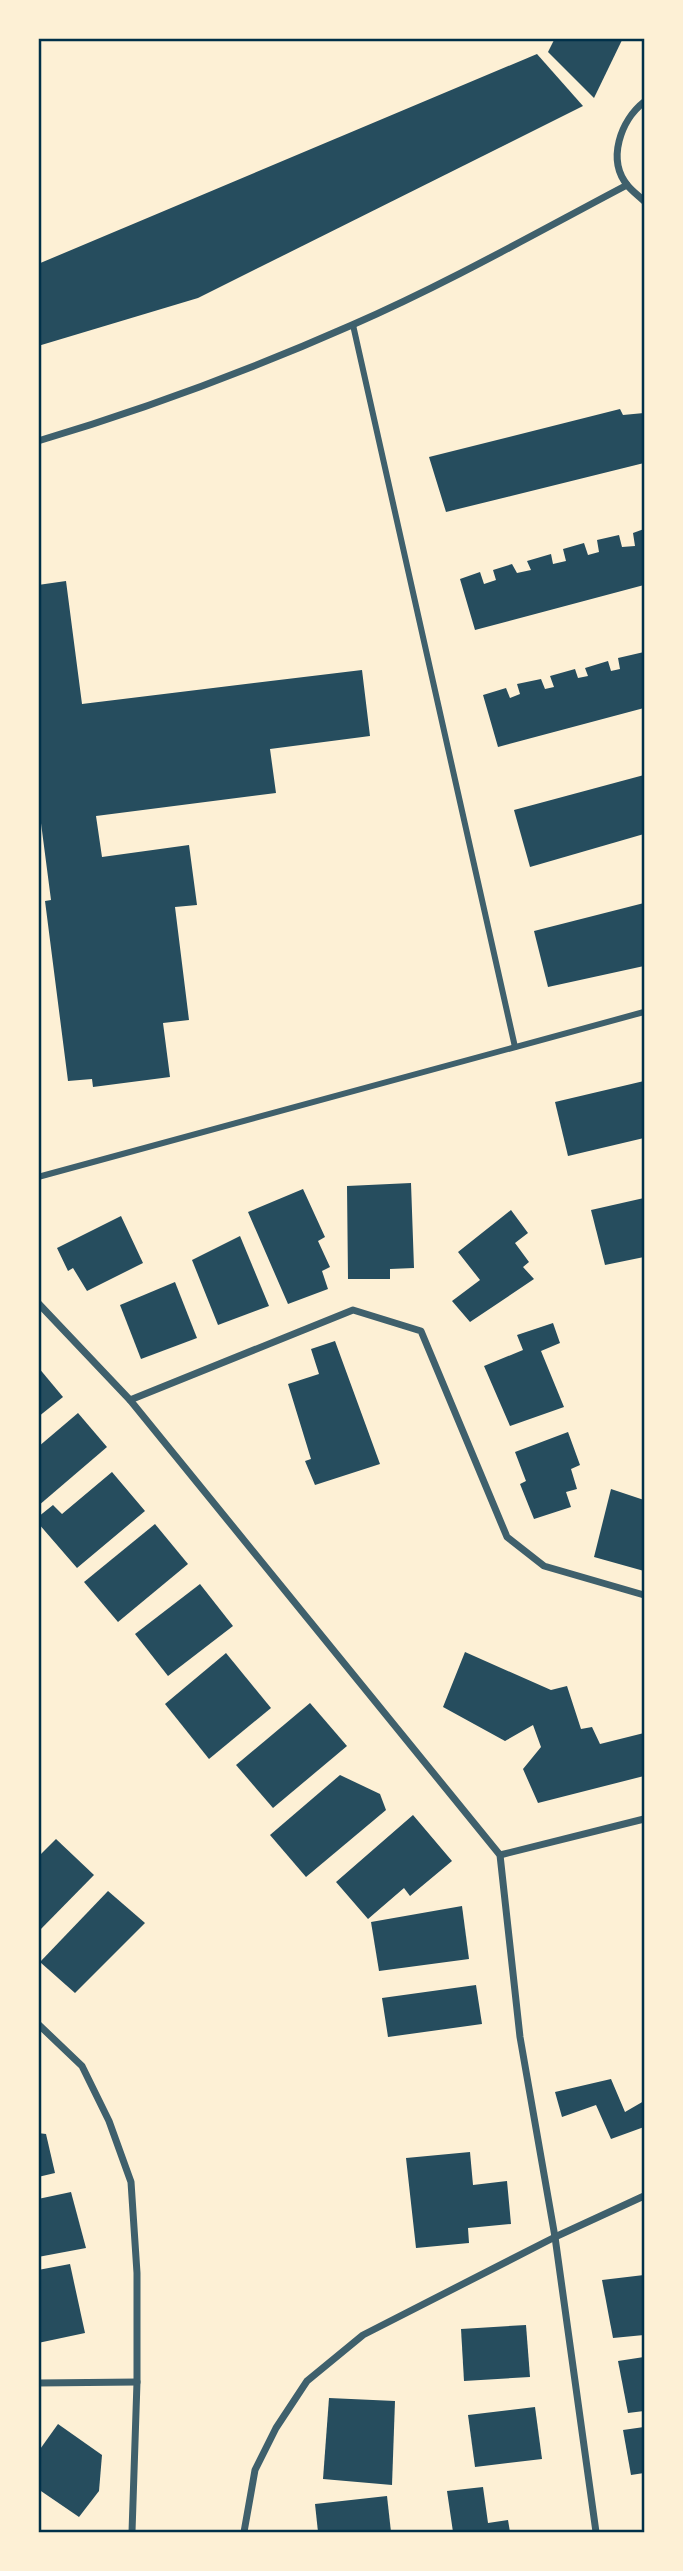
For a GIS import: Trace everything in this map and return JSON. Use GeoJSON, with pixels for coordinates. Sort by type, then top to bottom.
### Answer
{"type":"FeatureCollection","features":[{"type":"Feature","properties":{"kind":"street"},"geometry":{"type":"LineString","coordinates":[[645,102],[634,110],[624,124],[619,140],[620,171],[627,185],[645,201]]}},
{"type":"Feature","properties":{"kind":"street"},"geometry":{"type":"LineString","coordinates":[[38,441],[199,389],[353,325],[485,261],[627,185]]}},
{"type":"Feature","properties":{"kind":"street"},"geometry":{"type":"LineString","coordinates":[[353,325],[515,1048]]}},
{"type":"Feature","properties":{"kind":"street"},"geometry":{"type":"LineString","coordinates":[[38,1177],[645,1012]]}},
{"type":"Feature","properties":{"kind":"street"},"geometry":{"type":"LineString","coordinates":[[38,1303],[130,1400],[500,1855],[520,2037],[555,2237],[596,2532]]}},
{"type":"Feature","properties":{"kind":"street"},"geometry":{"type":"LineString","coordinates":[[130,1400],[353,1310],[421,1331],[507,1537],[544,1566],[645,1595]]}},
{"type":"Feature","properties":{"kind":"street"},"geometry":{"type":"LineString","coordinates":[[500,1855],[645,1819]]}},
{"type":"Feature","properties":{"kind":"street"},"geometry":{"type":"LineString","coordinates":[[38,2024],[82,2066],[109,2121],[131,2182],[137,2273],[137,2382],[132,2532]]}},
{"type":"Feature","properties":{"kind":"street"},"geometry":{"type":"LineString","coordinates":[[244,2532],[255,2469],[276,2428],[307,2381],[363,2335],[555,2237],[645,2196]]}},
{"type":"Feature","properties":{"kind":"street"},"geometry":{"type":"LineString","coordinates":[[38,2383],[137,2382]]}},
{"type":"Feature","properties":{"kind":"building"},"geometry":{"type":"Polygon","coordinates":[[[555,38],[623,38],[594,98],[548,52],[555,38]]]}},
{"type":"Feature","properties":{"kind":"building"},"geometry":{"type":"Polygon","coordinates":[[[537,54],[583,106],[198,298],[38,346],[38,264],[537,54]]]}},
{"type":"Feature","properties":{"kind":"building"},"geometry":{"type":"Polygon","coordinates":[[[620,409],[623,415],[644,413],[644,463],[446,512],[429,457],[620,409]]]}},
{"type":"Feature","properties":{"kind":"building"},"geometry":{"type":"Polygon","coordinates":[[[644,529],[644,585],[475,630],[460,579],[480,572],[484,584],[496,580],[493,570],[512,564],[517,573],[531,570],[527,561],[551,554],[553,564],[566,561],[563,549],[584,543],[588,555],[599,552],[597,540],[619,535],[622,547],[635,546],[633,533],[644,529]]]}},
{"type":"Feature","properties":{"kind":"building"},"geometry":{"type":"Polygon","coordinates":[[[66,581],[82,704],[362,670],[370,736],[270,749],[276,793],[96,816],[102,857],[189,845],[197,905],[175,907],[189,1020],[163,1023],[170,1077],[93,1087],[92,1079],[68,1081],[45,901],[51,900],[38,800],[38,585],[66,581]]]}},
{"type":"Feature","properties":{"kind":"building"},"geometry":{"type":"Polygon","coordinates":[[[644,652],[644,708],[498,747],[483,695],[506,688],[510,698],[520,694],[517,684],[541,679],[545,689],[554,687],[550,676],[575,669],[578,678],[588,676],[585,668],[608,661],[611,671],[620,669],[618,658],[644,652]]]}},
{"type":"Feature","properties":{"kind":"building"},"geometry":{"type":"Polygon","coordinates":[[[644,775],[644,834],[530,867],[514,810],[644,775]]]}},
{"type":"Feature","properties":{"kind":"building"},"geometry":{"type":"Polygon","coordinates":[[[644,903],[644,966],[548,987],[534,931],[644,903]]]}},
{"type":"Feature","properties":{"kind":"building"},"geometry":{"type":"Polygon","coordinates":[[[644,1081],[644,1138],[568,1156],[555,1102],[644,1081]]]}},
{"type":"Feature","properties":{"kind":"building"},"geometry":{"type":"Polygon","coordinates":[[[411,1183],[414,1268],[390,1269],[390,1279],[348,1279],[347,1186],[411,1183]]]}},
{"type":"Feature","properties":{"kind":"building"},"geometry":{"type":"Polygon","coordinates":[[[303,1189],[325,1237],[318,1241],[330,1267],[322,1271],[328,1289],[288,1304],[248,1212],[303,1189]]]}},
{"type":"Feature","properties":{"kind":"building"},"geometry":{"type":"Polygon","coordinates":[[[644,1198],[644,1257],[605,1265],[591,1210],[644,1198]]]}},
{"type":"Feature","properties":{"kind":"building"},"geometry":{"type":"Polygon","coordinates":[[[511,1210],[528,1233],[515,1243],[529,1262],[523,1267],[534,1279],[470,1322],[452,1301],[480,1280],[458,1252],[511,1210]]]}},
{"type":"Feature","properties":{"kind":"building"},"geometry":{"type":"Polygon","coordinates":[[[121,1216],[143,1263],[87,1291],[73,1268],[68,1271],[57,1248],[121,1216]]]}},
{"type":"Feature","properties":{"kind":"building"},"geometry":{"type":"Polygon","coordinates":[[[240,1236],[269,1306],[218,1325],[192,1260],[240,1236]]]}},
{"type":"Feature","properties":{"kind":"building"},"geometry":{"type":"Polygon","coordinates":[[[175,1282],[197,1338],[141,1359],[120,1305],[175,1282]]]}},
{"type":"Feature","properties":{"kind":"building"},"geometry":{"type":"Polygon","coordinates":[[[553,1323],[560,1343],[541,1351],[564,1407],[510,1426],[484,1366],[523,1350],[517,1335],[553,1323]]]}},
{"type":"Feature","properties":{"kind":"building"},"geometry":{"type":"Polygon","coordinates":[[[335,1341],[380,1464],[315,1485],[305,1461],[311,1459],[288,1384],[319,1374],[311,1349],[335,1341]]]}},
{"type":"Feature","properties":{"kind":"building"},"geometry":{"type":"Polygon","coordinates":[[[38,1367],[63,1397],[38,1417],[38,1367]]]}},
{"type":"Feature","properties":{"kind":"building"},"geometry":{"type":"Polygon","coordinates":[[[78,1413],[107,1447],[38,1506],[38,1447],[78,1413]]]}},
{"type":"Feature","properties":{"kind":"building"},"geometry":{"type":"Polygon","coordinates":[[[568,1432],[580,1465],[571,1469],[577,1489],[566,1492],[571,1507],[534,1519],[520,1484],[526,1481],[515,1452],[568,1432]]]}},
{"type":"Feature","properties":{"kind":"building"},"geometry":{"type":"Polygon","coordinates":[[[112,1472],[145,1511],[77,1568],[38,1523],[38,1517],[53,1505],[62,1514],[112,1472]]]}},
{"type":"Feature","properties":{"kind":"building"},"geometry":{"type":"Polygon","coordinates":[[[611,1489],[644,1500],[644,1571],[594,1557],[611,1489]]]}},
{"type":"Feature","properties":{"kind":"building"},"geometry":{"type":"Polygon","coordinates":[[[155,1524],[188,1564],[118,1622],[84,1582],[155,1524]]]}},
{"type":"Feature","properties":{"kind":"building"},"geometry":{"type":"Polygon","coordinates":[[[200,1584],[233,1626],[168,1676],[135,1634],[200,1584]]]}},
{"type":"Feature","properties":{"kind":"building"},"geometry":{"type":"Polygon","coordinates":[[[465,1652],[551,1690],[567,1686],[581,1729],[592,1727],[600,1744],[644,1733],[644,1776],[538,1803],[523,1769],[541,1747],[533,1725],[505,1741],[443,1707],[465,1652]]]}},
{"type":"Feature","properties":{"kind":"building"},"geometry":{"type":"Polygon","coordinates":[[[226,1653],[271,1708],[209,1759],[165,1704],[226,1653]]]}},
{"type":"Feature","properties":{"kind":"building"},"geometry":{"type":"Polygon","coordinates":[[[310,1703],[347,1746],[273,1808],[236,1765],[310,1703]]]}},
{"type":"Feature","properties":{"kind":"building"},"geometry":{"type":"Polygon","coordinates":[[[340,1775],[380,1794],[386,1810],[306,1877],[270,1835],[340,1775]]]}},
{"type":"Feature","properties":{"kind":"building"},"geometry":{"type":"Polygon","coordinates":[[[413,1815],[452,1861],[410,1896],[404,1888],[368,1919],[336,1882],[413,1815]]]}},
{"type":"Feature","properties":{"kind":"building"},"geometry":{"type":"Polygon","coordinates":[[[56,1839],[94,1875],[38,1932],[38,1857],[56,1839]]]}},
{"type":"Feature","properties":{"kind":"building"},"geometry":{"type":"Polygon","coordinates":[[[108,1891],[145,1923],[75,1993],[40,1962],[108,1891]]]}},
{"type":"Feature","properties":{"kind":"building"},"geometry":{"type":"Polygon","coordinates":[[[462,1906],[469,1959],[379,1971],[371,1922],[462,1906]]]}},
{"type":"Feature","properties":{"kind":"building"},"geometry":{"type":"Polygon","coordinates":[[[476,1985],[482,2024],[388,2037],[382,1998],[476,1985]]]}},
{"type":"Feature","properties":{"kind":"building"},"geometry":{"type":"Polygon","coordinates":[[[611,2079],[625,2112],[644,2101],[644,2127],[611,2139],[596,2105],[562,2117],[555,2092],[611,2079]]]}},
{"type":"Feature","properties":{"kind":"building"},"geometry":{"type":"Polygon","coordinates":[[[38,2133],[46,2134],[55,2173],[38,2177],[38,2133]]]}},
{"type":"Feature","properties":{"kind":"building"},"geometry":{"type":"Polygon","coordinates":[[[470,2152],[473,2185],[507,2181],[511,2224],[468,2228],[469,2243],[416,2248],[406,2158],[470,2152]]]}},
{"type":"Feature","properties":{"kind":"building"},"geometry":{"type":"Polygon","coordinates":[[[71,2192],[86,2248],[38,2257],[38,2199],[71,2192]]]}},
{"type":"Feature","properties":{"kind":"building"},"geometry":{"type":"Polygon","coordinates":[[[70,2264],[85,2333],[38,2343],[38,2270],[70,2264]]]}},
{"type":"Feature","properties":{"kind":"building"},"geometry":{"type":"Polygon","coordinates":[[[644,2275],[644,2335],[613,2338],[602,2280],[644,2275]]]}},
{"type":"Feature","properties":{"kind":"building"},"geometry":{"type":"Polygon","coordinates":[[[526,2325],[530,2377],[464,2381],[461,2329],[526,2325]]]}},
{"type":"Feature","properties":{"kind":"building"},"geometry":{"type":"Polygon","coordinates":[[[644,2357],[644,2411],[628,2413],[618,2361],[644,2357]]]}},
{"type":"Feature","properties":{"kind":"building"},"geometry":{"type":"Polygon","coordinates":[[[329,2398],[395,2401],[392,2485],[323,2479],[329,2398]]]}},
{"type":"Feature","properties":{"kind":"building"},"geometry":{"type":"Polygon","coordinates":[[[535,2407],[542,2459],[475,2467],[468,2415],[535,2407]]]}},
{"type":"Feature","properties":{"kind":"building"},"geometry":{"type":"Polygon","coordinates":[[[58,2424],[102,2455],[99,2491],[79,2517],[38,2489],[38,2452],[58,2424]]]}},
{"type":"Feature","properties":{"kind":"building"},"geometry":{"type":"Polygon","coordinates":[[[644,2427],[644,2473],[631,2475],[623,2430],[644,2427]]]}},
{"type":"Feature","properties":{"kind":"building"},"geometry":{"type":"Polygon","coordinates":[[[483,2487],[488,2523],[508,2520],[510,2532],[453,2532],[447,2491],[483,2487]]]}},
{"type":"Feature","properties":{"kind":"building"},"geometry":{"type":"Polygon","coordinates":[[[387,2496],[391,2532],[318,2532],[315,2504],[387,2496]]]}}]}
